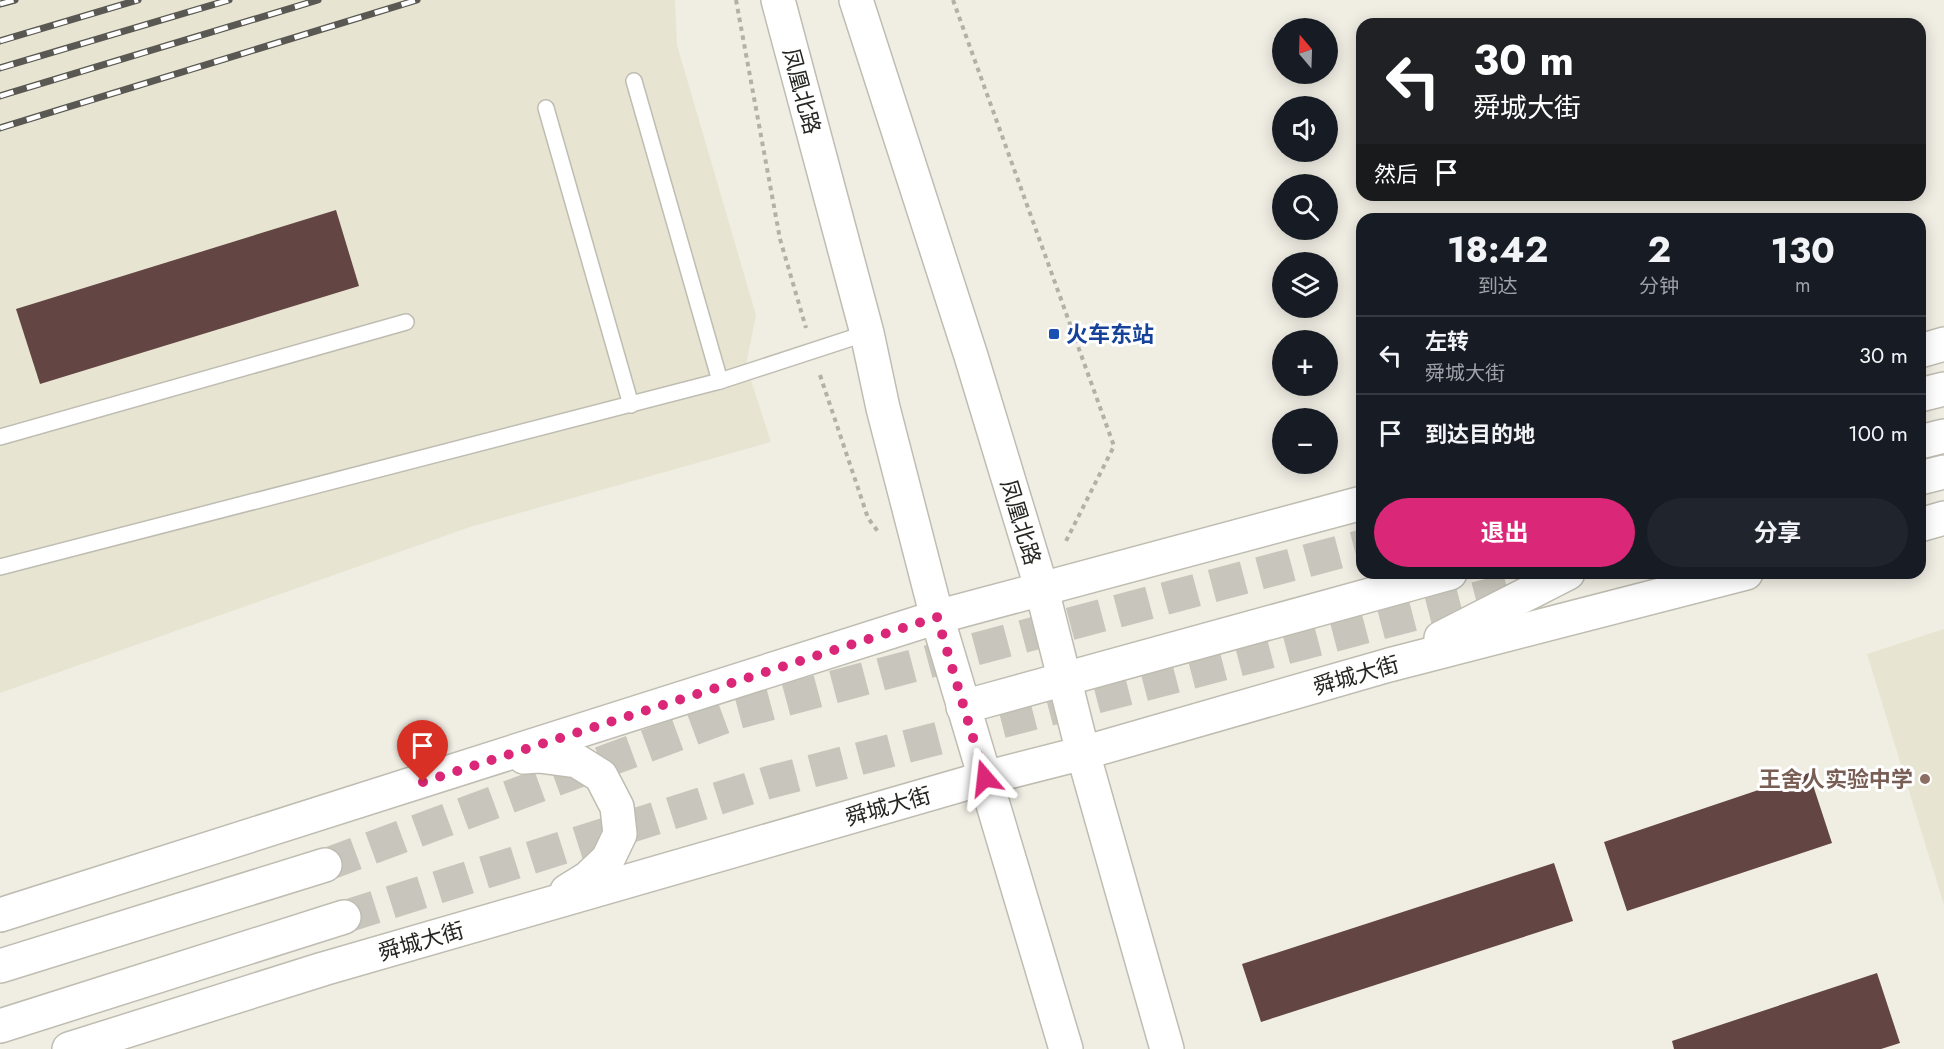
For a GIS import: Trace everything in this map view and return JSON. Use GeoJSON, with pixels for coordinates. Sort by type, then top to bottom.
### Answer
{"type":"FeatureCollection","features":[{"type":"Feature","properties":{"kind":"main road","name":"凤凰北路"},"geometry":{"type":"LineString","coordinates":[[778,0],[867,333],[883,408],[937,617],[1066,1049]]}},
{"type":"Feature","properties":{"kind":"main road","name":"凤凰北路"},"geometry":{"type":"LineString","coordinates":[[855,0],[970,356],[1042,590],[1083,753],[1167,1049]]}},
{"type":"Feature","properties":{"kind":"main road"},"geometry":{"type":"LineString","coordinates":[[1926,349],[1944,344]]}},
{"type":"Feature","properties":{"kind":"main road"},"geometry":{"type":"LineString","coordinates":[[1926,394],[1944,389]]}},
{"type":"Feature","properties":{"kind":"main road"},"geometry":{"type":"LineString","coordinates":[[1926,440],[1944,436]]}},
{"type":"Feature","properties":{"kind":"main road"},"geometry":{"type":"LineString","coordinates":[[1926,476],[1944,472]]}},
{"type":"Feature","properties":{"kind":"main road"},"geometry":{"type":"LineString","coordinates":[[0,915],[937,617],[1356,505]]}},
{"type":"Feature","properties":{"kind":"main road"},"geometry":{"type":"LineString","coordinates":[[1926,523],[1944,518]]}},
{"type":"Feature","properties":{"kind":"main road"},"geometry":{"type":"LineString","coordinates":[[963,706],[1428,579]]}},
{"type":"Feature","properties":{"kind":"main road"},"geometry":{"type":"LineString","coordinates":[[1389,665],[1556,579]]}},
{"type":"Feature","properties":{"kind":"main road","name":"舜城大街"},"geometry":{"type":"LineString","coordinates":[[69,1049],[323,969],[985,778],[1083,753],[1389,665],[1723,579]]}},
{"type":"Feature","properties":{"kind":"main road"},"geometry":{"type":"LineString","coordinates":[[490,760],[539,756],[577,761],[601,776],[617,807],[620,834],[608,859],[588,878],[539,907]]}},
{"type":"Feature","properties":{"kind":"main road"},"geometry":{"type":"LineString","coordinates":[[0,966],[325,865]]}},
{"type":"Feature","properties":{"kind":"main road"},"geometry":{"type":"LineString","coordinates":[[0,1026],[344,917]]}},
{"type":"Feature","properties":{"kind":"lane"},"geometry":{"type":"LineString","coordinates":[[634,81],[720,381]]}},
{"type":"Feature","properties":{"kind":"lane"},"geometry":{"type":"LineString","coordinates":[[546,108],[631,405]]}},
{"type":"Feature","properties":{"kind":"lane"},"geometry":{"type":"LineString","coordinates":[[0,437],[406,322]]}},
{"type":"Feature","properties":{"kind":"lane"},"geometry":{"type":"LineString","coordinates":[[0,567],[720,381],[867,333]]}},
{"type":"Feature","properties":{"kind":"path"},"geometry":{"type":"LineString","coordinates":[[736,0],[780,239],[812,351],[868,518],[880,536]]}},
{"type":"Feature","properties":{"kind":"path"},"geometry":{"type":"LineString","coordinates":[[953,0],[1114,446],[1042,590]]}},
{"type":"Feature","properties":{"kind":"shaded area"},"geometry":{"type":"Polygon","coordinates":[[[0,0],[675,0],[677,45],[756,315],[746,365],[771,442],[470,527],[0,693],[0,0]]]}},
{"type":"Feature","properties":{"kind":"shaded area","name":"王舍人实验中学"},"geometry":{"type":"Polygon","coordinates":[[[1944,629],[1944,905],[1867,654],[1944,629]]]}},
{"type":"Feature","properties":{"kind":"building"},"geometry":{"type":"Polygon","coordinates":[[[336,210],[359,286],[40,384],[16,309],[336,210]]]}},
{"type":"Feature","properties":{"kind":"building"},"geometry":{"type":"Polygon","coordinates":[[[1809,773],[1832,843],[1627,911],[1604,842],[1809,773]]]}},
{"type":"Feature","properties":{"kind":"building"},"geometry":{"type":"Polygon","coordinates":[[[1554,863],[1573,921],[1261,1022],[1242,964],[1554,863]]]}},
{"type":"Feature","properties":{"kind":"building"},"geometry":{"type":"Polygon","coordinates":[[[1877,973],[1900,1043],[1881,1049],[1674,1049],[1672,1041],[1877,973]]]}},
{"type":"Feature","properties":{"kind":"tunnel"},"geometry":{"type":"LineString","coordinates":[[325,865],[736,713],[1356,548]]}},
{"type":"Feature","properties":{"kind":"tunnel"},"geometry":{"type":"LineString","coordinates":[[344,917],[770,782],[1535,583]]}},
{"type":"Feature","properties":{"kind":"railway"},"geometry":{"type":"LineString","coordinates":[[0,4],[15,0]]}},
{"type":"Feature","properties":{"kind":"railway"},"geometry":{"type":"LineString","coordinates":[[0,41],[138,0]]}},
{"type":"Feature","properties":{"kind":"railway"},"geometry":{"type":"LineString","coordinates":[[0,68],[229,0]]}},
{"type":"Feature","properties":{"kind":"railway"},"geometry":{"type":"LineString","coordinates":[[0,96],[318,0]]}},
{"type":"Feature","properties":{"kind":"railway"},"geometry":{"type":"LineString","coordinates":[[0,128],[417,0]]}},
{"type":"Feature","properties":{"kind":"place","name":"火车东站"},"geometry":{"type":"Point","coordinates":[1054,334]}},
{"type":"Feature","properties":{"kind":"place","name":"王舍人实验中学"},"geometry":{"type":"Point","coordinates":[1925,779]}},
{"type":"Feature","properties":{"kind":"route"},"geometry":{"type":"LineString","coordinates":[[423,782],[937,617],[985,778]]}}]}
